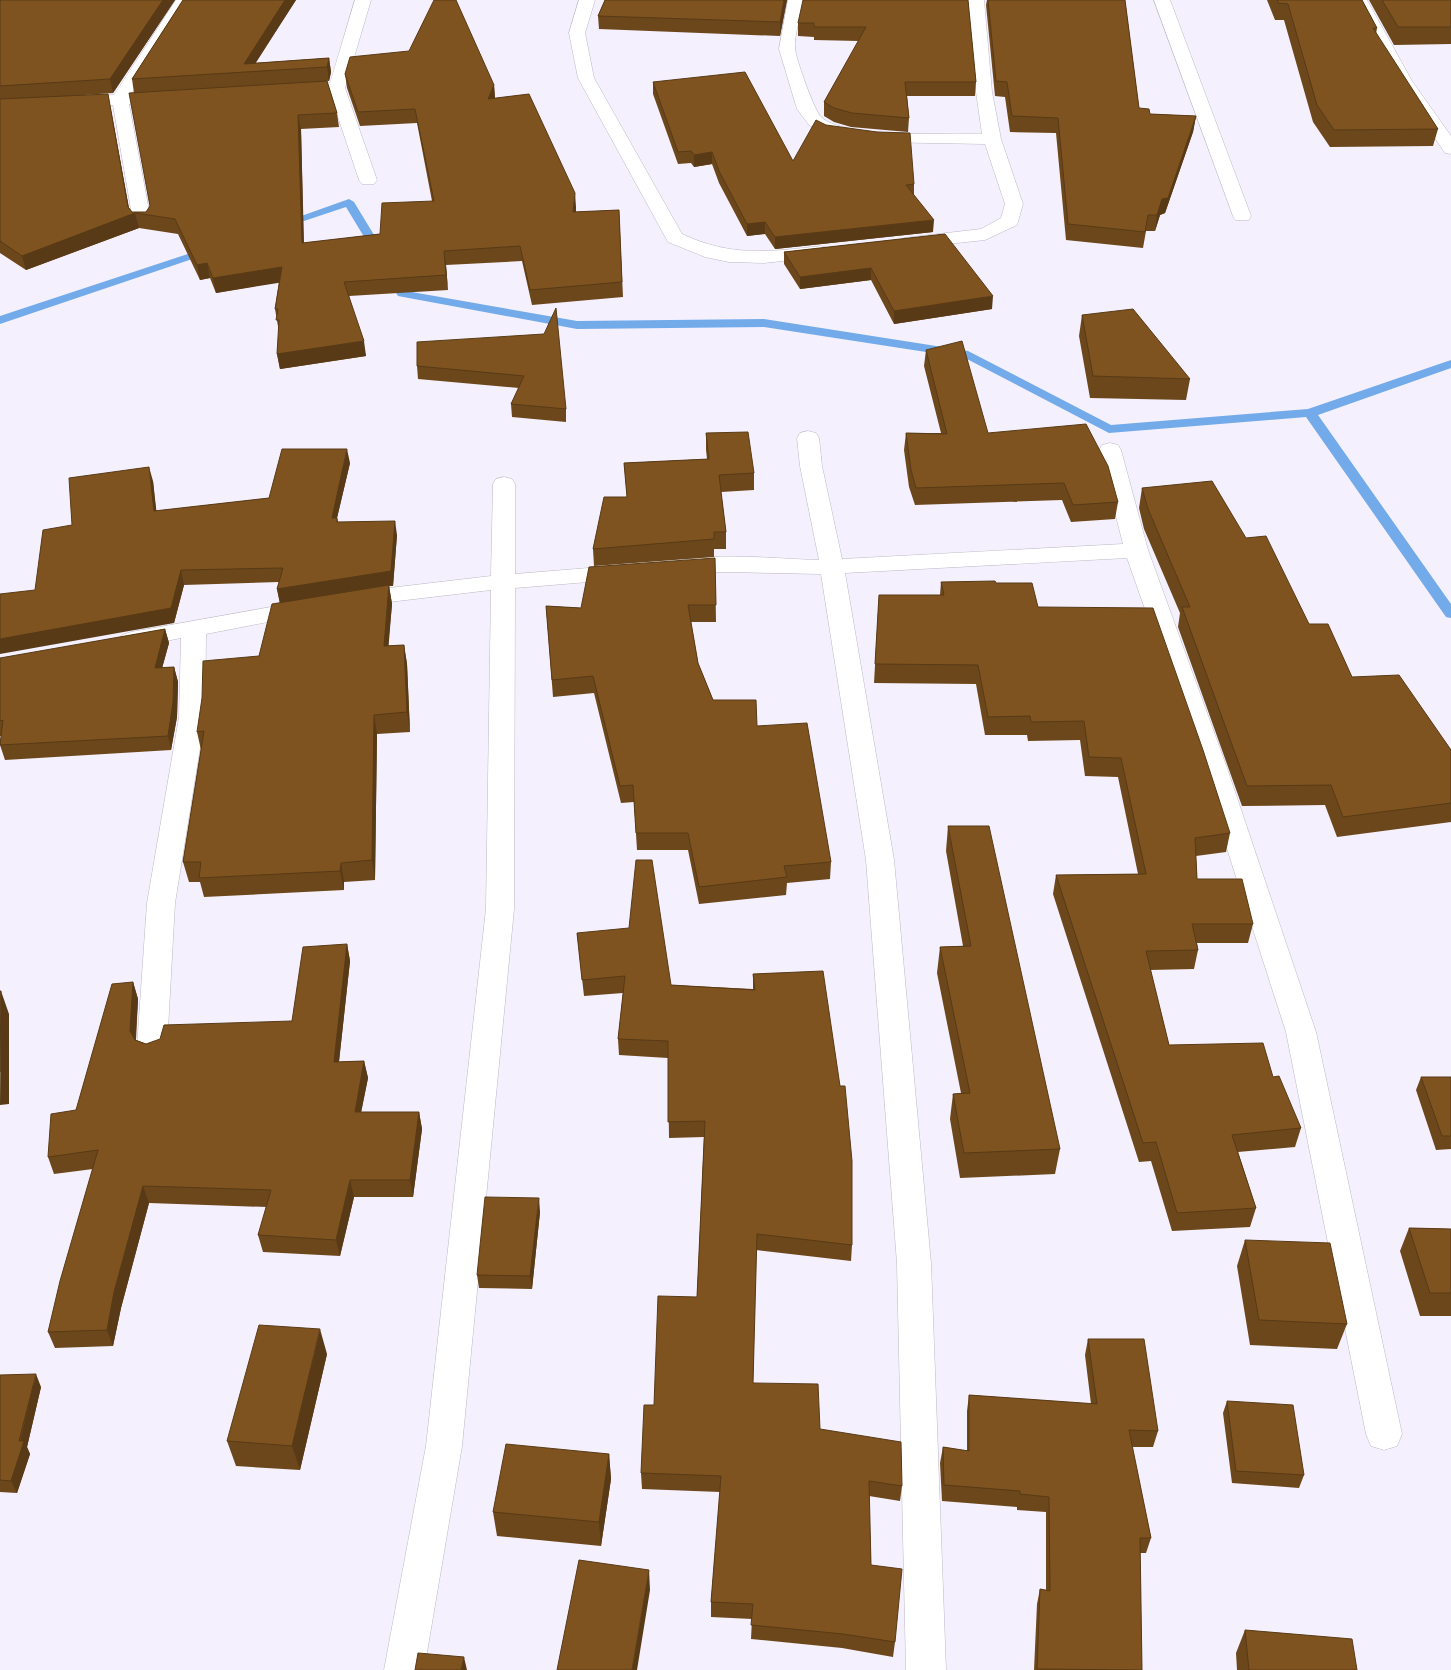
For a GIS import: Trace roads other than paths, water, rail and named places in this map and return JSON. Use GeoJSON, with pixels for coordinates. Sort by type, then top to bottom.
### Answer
{"type":"FeatureCollection","features":[{"type":"Feature","properties":{"kind":"street"},"geometry":{"type":"LineString","coordinates":[[142,221],[120,99],[146,56],[184,0]]}},
{"type":"Feature","properties":{"kind":"street"},"geometry":{"type":"LineString","coordinates":[[363,0],[337,88],[368,180]]}},
{"type":"Feature","properties":{"kind":"street"},"geometry":{"type":"LineString","coordinates":[[586,0],[577,33],[586,78],[675,238],[698,250],[726,257],[764,258],[841,250]]}},
{"type":"Feature","properties":{"kind":"street"},"geometry":{"type":"LineString","coordinates":[[796,0],[787,49],[806,109],[815,121],[832,131],[878,137],[992,138]]}},
{"type":"Feature","properties":{"kind":"street"},"geometry":{"type":"LineString","coordinates":[[889,244],[985,234],[1010,221],[1014,204],[992,138],[984,92],[976,0]]}},
{"type":"Feature","properties":{"kind":"street"},"geometry":{"type":"LineString","coordinates":[[1162,0],[1242,216]]}},
{"type":"Feature","properties":{"kind":"street"},"geometry":{"type":"LineString","coordinates":[[1359,0],[1404,81],[1451,149]]}},
{"type":"Feature","properties":{"kind":"street"},"geometry":{"type":"LineString","coordinates":[[278,91],[337,88]]}},
{"type":"Feature","properties":{"kind":"street"},"geometry":{"type":"LineString","coordinates":[[0,107],[189,96]]}},
{"type":"Feature","properties":{"kind":"street"},"geometry":{"type":"LineString","coordinates":[[808,438],[810,466],[832,567],[880,860],[914,1263],[926,1670]]}},
{"type":"Feature","properties":{"kind":"street"},"geometry":{"type":"LineString","coordinates":[[1110,450],[1136,550],[1214,768],[1301,1032],[1384,1434]]}},
{"type":"Feature","properties":{"kind":"street"},"geometry":{"type":"LineString","coordinates":[[404,1670],[444,1446],[500,909],[501,582],[504,484]]}},
{"type":"Feature","properties":{"kind":"street"},"geometry":{"type":"LineString","coordinates":[[110,644],[333,603],[501,582],[722,565],[832,567],[1136,550]]}},
{"type":"Feature","properties":{"kind":"street"},"geometry":{"type":"LineString","coordinates":[[152,1047],[161,904],[192,717],[194,628]]}},
{"type":"Feature","properties":{"kind":"waterway"},"geometry":{"type":"LineString","coordinates":[[282,225],[349,202],[379,253]]}},
{"type":"Feature","properties":{"kind":"waterway"},"geometry":{"type":"LineString","coordinates":[[0,320],[209,250]]}},
{"type":"Feature","properties":{"kind":"waterway"},"geometry":{"type":"LineString","coordinates":[[391,275],[402,294],[577,325],[764,323],[968,355],[1109,429],[1310,413]]}},
{"type":"Feature","properties":{"kind":"waterway"},"geometry":{"type":"LineString","coordinates":[[1310,413],[1451,364]]}},
{"type":"Feature","properties":{"kind":"waterway"},"geometry":{"type":"LineString","coordinates":[[1310,413],[1451,614]]}}]}
